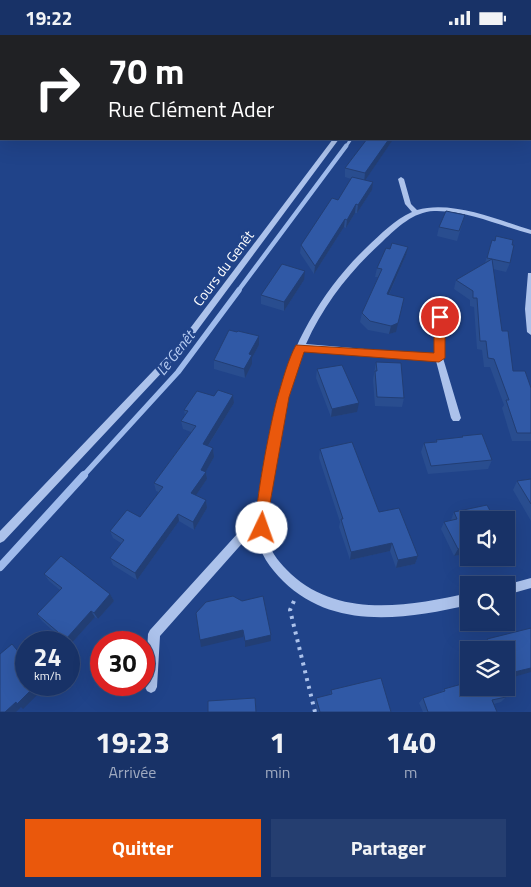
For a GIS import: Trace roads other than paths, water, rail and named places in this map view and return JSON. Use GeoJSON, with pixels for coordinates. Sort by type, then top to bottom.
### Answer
{"type":"FeatureCollection","features":[{"type":"Feature","properties":{"kind":"street","name":"Cours du Genêt"},"geometry":{"type":"LineString","coordinates":[[0,538],[179,349],[335,140]]}},
{"type":"Feature","properties":{"kind":"street"},"geometry":{"type":"LineString","coordinates":[[401,179],[408,204],[416,213]]}},
{"type":"Feature","properties":{"kind":"street"},"geometry":{"type":"LineString","coordinates":[[460,601],[434,607],[370,613],[331,606],[300,588],[283,574],[266,551],[262,528],[263,503],[283,397],[300,347],[335,286],[366,251],[400,222],[416,213],[442,209],[531,231]]}},
{"type":"Feature","properties":{"kind":"street"},"geometry":{"type":"LineString","coordinates":[[531,275],[529,309],[531,333]]}},
{"type":"Feature","properties":{"kind":"street"},"geometry":{"type":"LineString","coordinates":[[440,317],[439,358],[456,418]]}},
{"type":"Feature","properties":{"kind":"street"},"geometry":{"type":"LineString","coordinates":[[300,347],[439,358]]}},
{"type":"Feature","properties":{"kind":"street"},"geometry":{"type":"LineString","coordinates":[[155,632],[242,536],[262,528]]}},
{"type":"Feature","properties":{"kind":"street"},"geometry":{"type":"LineString","coordinates":[[515,587],[531,583]]}},
{"type":"Feature","properties":{"kind":"waterway","name":"Le Genêt"},"geometry":{"type":"LineString","coordinates":[[345,148],[350,140]]}},
{"type":"Feature","properties":{"kind":"waterway","name":"Le Genêt"},"geometry":{"type":"LineString","coordinates":[[238,291],[346,146]]}},
{"type":"Feature","properties":{"kind":"waterway","name":"Le Genêt"},"geometry":{"type":"LineString","coordinates":[[83,476],[178,372],[239,290]]}},
{"type":"Feature","properties":{"kind":"waterway","name":"Le Genêt"},"geometry":{"type":"LineString","coordinates":[[0,567],[84,475]]}}]}
